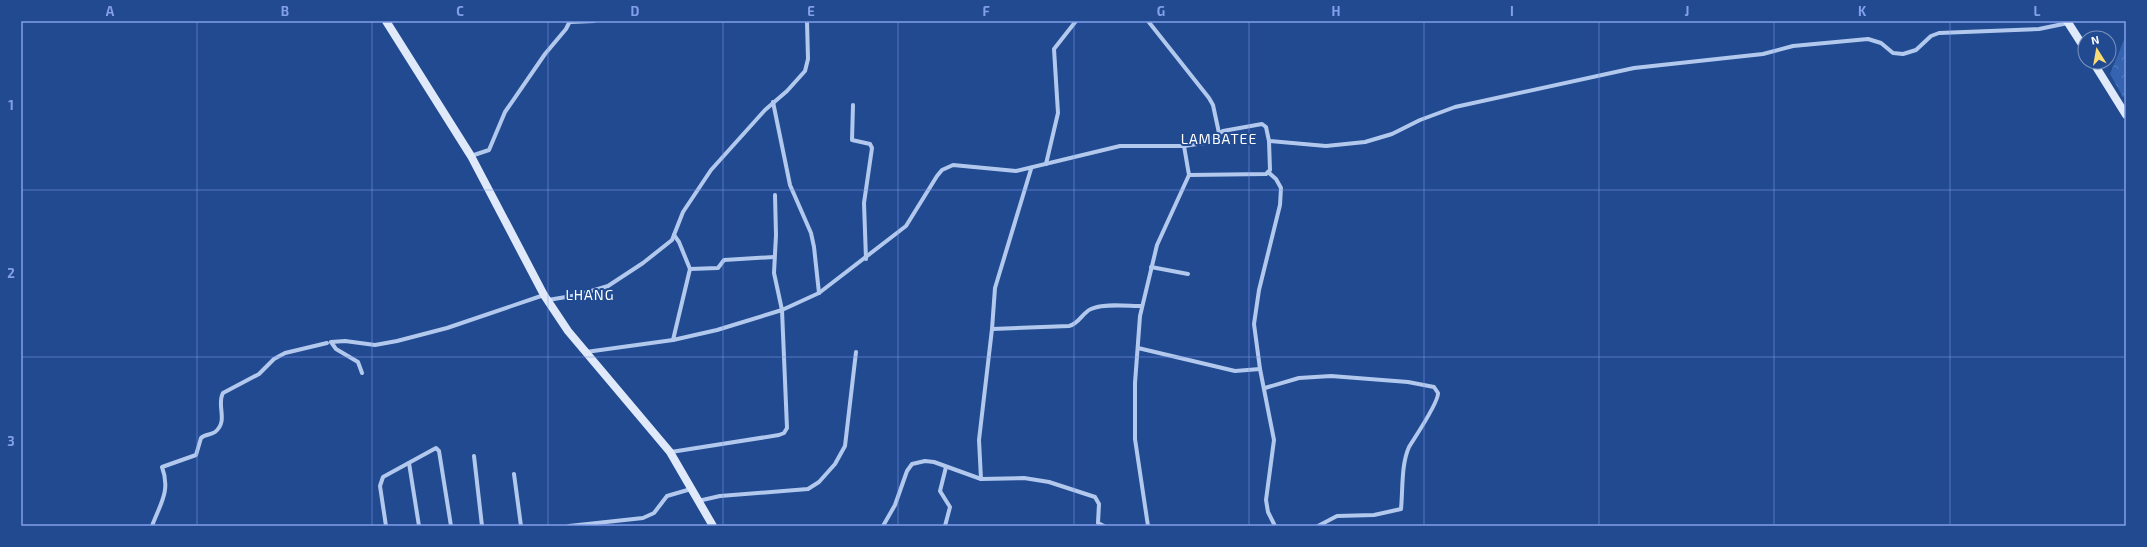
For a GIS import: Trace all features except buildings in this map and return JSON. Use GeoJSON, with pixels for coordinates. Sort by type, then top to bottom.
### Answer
{"type":"FeatureCollection","features":[{"type":"Feature","properties":{"kind":"street"},"geometry":{"type":"LineString","coordinates":[[386,21],[471,156],[546,298],[568,332],[670,452],[714,526]]}},
{"type":"Feature","properties":{"kind":"street"},"geometry":{"type":"LineString","coordinates":[[471,156],[489,150],[505,112],[545,54],[564,33],[570,22],[594,21]]}},
{"type":"Feature","properties":{"kind":"street"},"geometry":{"type":"LineString","coordinates":[[362,373],[358,362],[336,349],[332,342],[345,341],[375,345],[397,342],[546,298],[578,295],[608,286],[664,248],[674,235],[683,212],[711,170],[773,102],[787,91],[805,71],[808,59],[807,21]]}},
{"type":"Feature","properties":{"kind":"street"},"geometry":{"type":"LineString","coordinates":[[1046,164],[1058,113],[1054,49],[1076,21]]}},
{"type":"Feature","properties":{"kind":"street"},"geometry":{"type":"LineString","coordinates":[[1148,21],[1209,98],[1212,104],[1219,133]]}},
{"type":"Feature","properties":{"kind":"street"},"geometry":{"type":"LineString","coordinates":[[1269,141],[1326,146],[1365,142],[1392,134],[1420,120],[1455,107],[1634,68],[1763,54],[1793,46],[1868,39],[1881,42],[1893,53],[1903,54],[1916,50],[1931,36],[1939,33],[2038,29],[2068,22],[2077,36]]}},
{"type":"Feature","properties":{"kind":"street"},"geometry":{"type":"LineString","coordinates":[[2098,70],[2126,115]]}},
{"type":"Feature","properties":{"kind":"street"},"geometry":{"type":"LineString","coordinates":[[773,102],[790,185],[811,233],[819,293]]}},
{"type":"Feature","properties":{"kind":"street"},"geometry":{"type":"LineString","coordinates":[[853,105],[852,140],[870,144],[872,148],[864,203],[866,258]]}},
{"type":"Feature","properties":{"kind":"street"},"geometry":{"type":"LineString","coordinates":[[586,352],[674,340],[717,330],[782,310],[819,293],[906,226],[937,176],[947,167],[953,165],[1016,171],[1031,169],[1120,146],[1184,146],[1208,142],[1219,133],[1262,124],[1266,127],[1269,141],[1270,170],[1268,172],[1260,175],[1188,175]]}},
{"type":"Feature","properties":{"kind":"street"},"geometry":{"type":"LineString","coordinates":[[1148,526],[1135,439],[1135,383],[1138,348],[1142,306],[1151,267],[1163,230],[1188,175],[1184,146]]}},
{"type":"Feature","properties":{"kind":"street"},"geometry":{"type":"LineString","coordinates":[[981,479],[979,440],[992,329],[995,288],[998,273],[1031,169]]}},
{"type":"Feature","properties":{"kind":"street"},"geometry":{"type":"LineString","coordinates":[[1268,172],[1276,179],[1281,188],[1280,205],[1260,290],[1254,324],[1260,369],[1265,388],[1274,440],[1266,500],[1268,512],[1275,526]]}},
{"type":"Feature","properties":{"kind":"street"},"geometry":{"type":"LineString","coordinates":[[670,452],[779,435],[786,430],[782,310],[774,273],[776,235],[775,195]]}},
{"type":"Feature","properties":{"kind":"street"},"geometry":{"type":"LineString","coordinates":[[674,235],[679,242],[690,269],[674,340]]}},
{"type":"Feature","properties":{"kind":"street"},"geometry":{"type":"LineString","coordinates":[[690,269],[718,268],[724,260],[736,258],[774,257]]}},
{"type":"Feature","properties":{"kind":"street"},"geometry":{"type":"LineString","coordinates":[[1151,267],[1188,274]]}},
{"type":"Feature","properties":{"kind":"street"},"geometry":{"type":"LineString","coordinates":[[992,329],[1069,326],[1076,324],[1087,311],[1097,306],[1142,306]]}},
{"type":"Feature","properties":{"kind":"street"},"geometry":{"type":"LineString","coordinates":[[152,526],[164,499],[167,486],[162,467],[196,455],[200,438],[215,432],[222,422],[221,399],[223,393],[259,374],[274,359],[284,353],[327,343]]}},
{"type":"Feature","properties":{"kind":"street"},"geometry":{"type":"LineString","coordinates":[[1138,348],[1235,371],[1260,369]]}},
{"type":"Feature","properties":{"kind":"street"},"geometry":{"type":"LineString","coordinates":[[698,501],[720,496],[808,489],[819,482],[835,464],[845,446],[856,352]]}},
{"type":"Feature","properties":{"kind":"street"},"geometry":{"type":"LineString","coordinates":[[1265,388],[1299,378],[1331,376],[1408,382],[1434,387],[1438,393],[1436,401],[1409,448],[1405,459],[1401,509],[1374,515],[1337,516],[1318,526]]}},
{"type":"Feature","properties":{"kind":"street"},"geometry":{"type":"LineString","coordinates":[[386,526],[380,483],[383,477],[434,448],[439,449],[451,526]]}},
{"type":"Feature","properties":{"kind":"street"},"geometry":{"type":"LineString","coordinates":[[474,456],[482,526]]}},
{"type":"Feature","properties":{"kind":"street"},"geometry":{"type":"LineString","coordinates":[[883,526],[895,505],[907,472],[912,464],[924,461],[934,462],[981,479],[1024,478],[1049,482],[1094,497],[1099,504],[1098,523],[1104,526]]}},
{"type":"Feature","properties":{"kind":"street"},"geometry":{"type":"LineString","coordinates":[[409,463],[419,526]]}},
{"type":"Feature","properties":{"kind":"street"},"geometry":{"type":"LineString","coordinates":[[945,526],[950,507],[940,492],[946,466]]}},
{"type":"Feature","properties":{"kind":"street"},"geometry":{"type":"LineString","coordinates":[[514,474],[521,526]]}},
{"type":"Feature","properties":{"kind":"street"},"geometry":{"type":"LineString","coordinates":[[569,526],[593,525],[643,518],[654,513],[667,496],[691,489]]}},
{"type":"Feature","properties":{"kind":"green space"},"geometry":{"type":"Polygon","coordinates":[[[2126,35],[2126,96],[2123,97],[2110,74],[2112,70],[2117,70],[2117,57],[2126,35]]]}},
{"type":"Feature","properties":{"kind":"district","name":"LAMBATEE"},"geometry":{"type":"Point","coordinates":[1219,138]}},
{"type":"Feature","properties":{"kind":"district","name":"LHANG"},"geometry":{"type":"Point","coordinates":[590,294]}}]}
